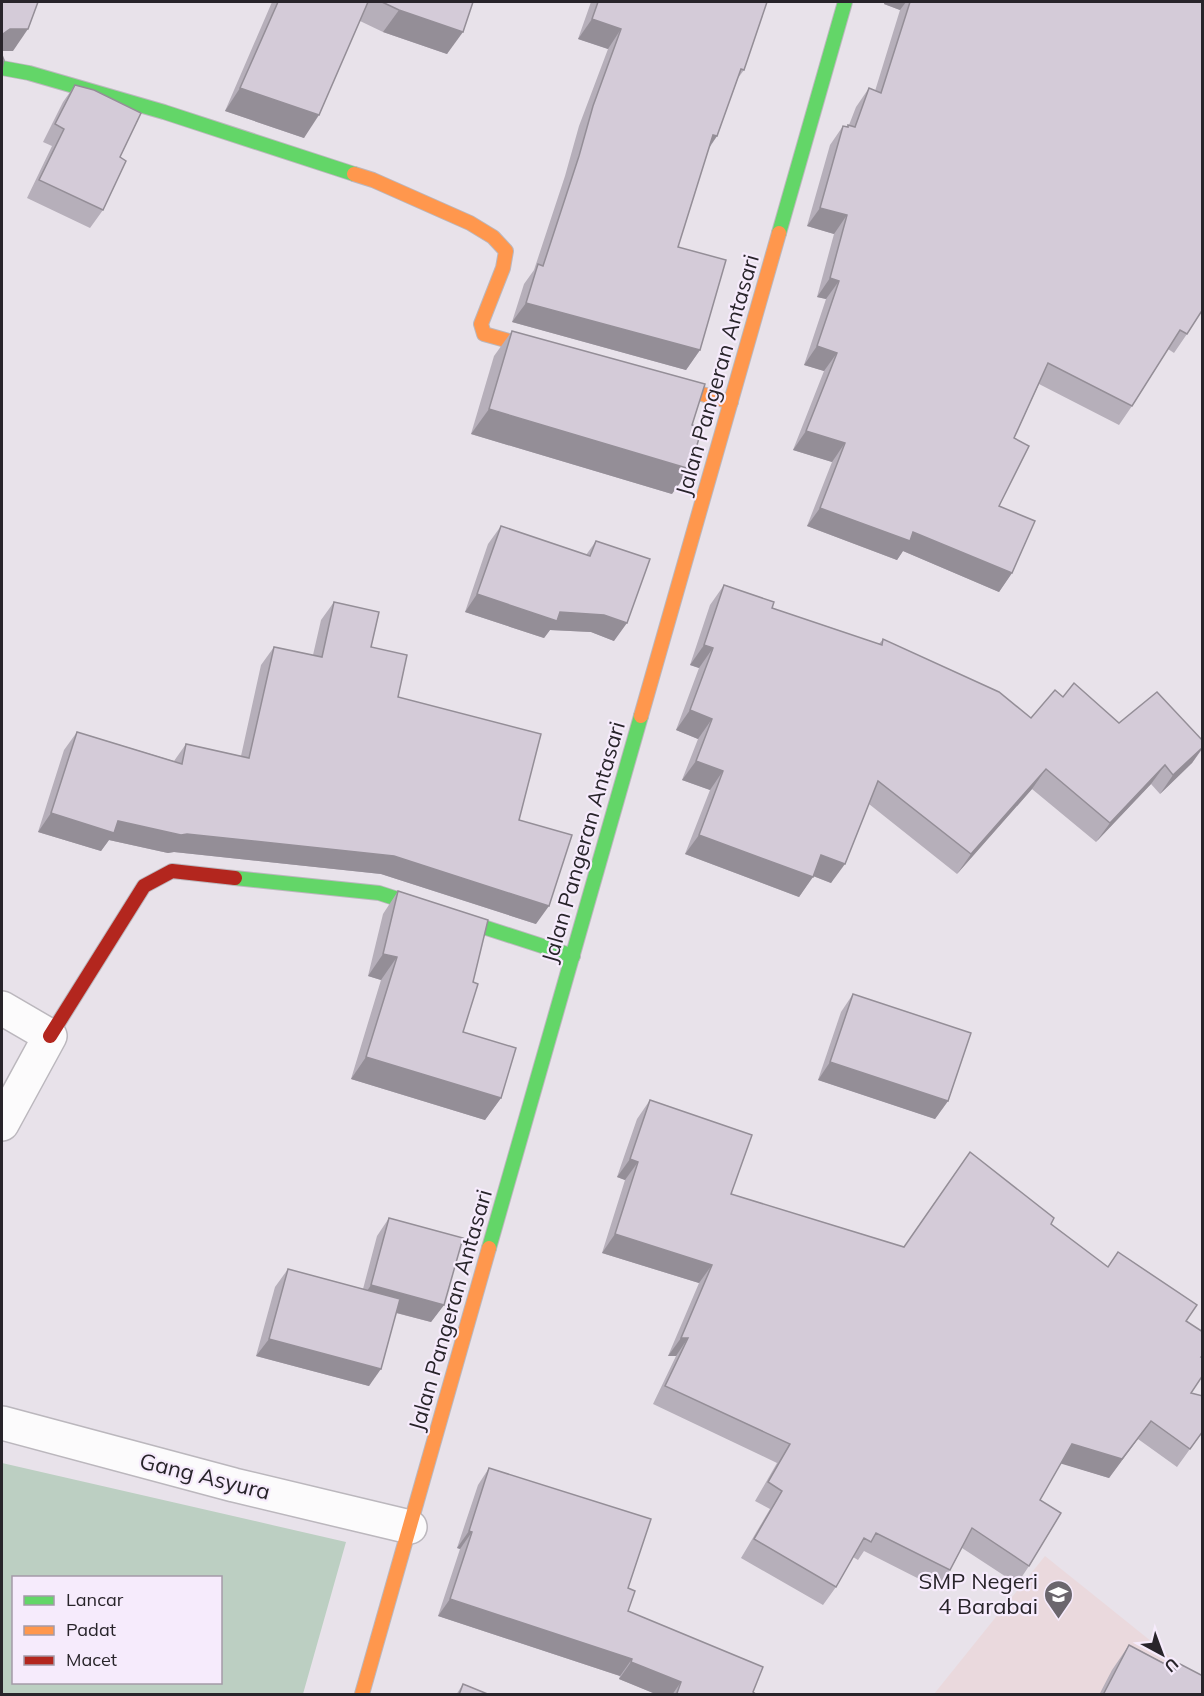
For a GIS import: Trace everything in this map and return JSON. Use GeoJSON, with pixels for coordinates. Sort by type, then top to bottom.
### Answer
{"type":"FeatureCollection","features":[{"type":"Feature","properties":{"kind":"main road","name":"Jalan Pangeran Antasari"},"geometry":{"type":"LineString","coordinates":[[362,1695],[845,2]]}},
{"type":"Feature","properties":{"kind":"main road"},"geometry":{"type":"LineString","coordinates":[[2,68],[28,73],[164,112],[373,180],[470,223],[493,237],[506,251],[503,268],[481,324],[484,334],[563,356]]}},
{"type":"Feature","properties":{"kind":"main road"},"geometry":{"type":"LineString","coordinates":[[641,378],[731,402]]}},
{"type":"Feature","properties":{"kind":"main road"},"geometry":{"type":"LineString","coordinates":[[50,1036],[144,886],[172,872],[294,882],[379,893],[573,956]]}},
{"type":"Feature","properties":{"kind":"street"},"geometry":{"type":"LineString","coordinates":[[2,1008],[50,1036],[2,1124]]}},
{"type":"Feature","properties":{"kind":"street","name":"Gang Asyura"},"geometry":{"type":"LineString","coordinates":[[2,1423],[234,1485],[410,1527]]}},
{"type":"Feature","properties":{"kind":"shaded area","name":"SMP Negeri 4 Barabai"},"geometry":{"type":"Polygon","coordinates":[[[1045,1556],[1202,1682],[1202,1694],[934,1694],[1045,1556]]]}},
{"type":"Feature","properties":{"kind":"green space"},"geometry":{"type":"Polygon","coordinates":[[[2,1463],[346,1542],[303,1694],[2,1694],[2,1463]]]}},
{"type":"Feature","properties":{"kind":"building"},"geometry":{"type":"Polygon","coordinates":[[[2,2],[38,2],[28,29],[10,29],[2,37],[2,2]]]}},
{"type":"Feature","properties":{"kind":"building"},"geometry":{"type":"Polygon","coordinates":[[[278,2],[368,2],[319,115],[240,88],[278,2]]]}},
{"type":"Feature","properties":{"kind":"building"},"geometry":{"type":"Polygon","coordinates":[[[382,2],[473,2],[463,32],[382,2]]]}},
{"type":"Feature","properties":{"kind":"building"},"geometry":{"type":"Polygon","coordinates":[[[598,2],[767,2],[744,70],[741,69],[717,136],[713,135],[678,247],[726,260],[700,350],[526,303],[538,264],[543,266],[593,106],[621,29],[592,19],[598,2]]]}},
{"type":"Feature","properties":{"kind":"building"},"geometry":{"type":"Polygon","coordinates":[[[910,2],[1203,2],[1203,309],[1187,334],[1180,330],[1132,406],[1048,363],[1014,438],[1029,446],[999,506],[1035,521],[1012,573],[913,532],[910,541],[820,508],[845,443],[806,431],[837,353],[817,346],[839,281],[830,278],[847,215],[820,208],[843,126],[855,127],[869,88],[881,93],[910,2]]]}},
{"type":"Feature","properties":{"kind":"building"},"geometry":{"type":"Polygon","coordinates":[[[75,85],[94,90],[141,113],[120,157],[126,161],[103,210],[39,180],[64,129],[55,124],[75,85]]]}},
{"type":"Feature","properties":{"kind":"building"},"geometry":{"type":"Polygon","coordinates":[[[512,331],[705,384],[692,425],[702,428],[690,469],[489,409],[512,331]]]}},
{"type":"Feature","properties":{"kind":"building"},"geometry":{"type":"Polygon","coordinates":[[[501,526],[590,556],[596,541],[650,559],[627,623],[604,615],[560,612],[557,621],[477,594],[501,526]]]}},
{"type":"Feature","properties":{"kind":"building"},"geometry":{"type":"Polygon","coordinates":[[[724,585],[774,602],[772,608],[882,645],[883,639],[999,692],[1031,718],[1055,690],[1063,697],[1074,683],[1119,723],[1157,692],[1203,741],[1203,747],[1173,775],[1165,765],[1110,823],[1046,769],[971,854],[878,781],[845,864],[821,855],[813,877],[699,835],[723,771],[696,761],[712,719],[690,710],[713,648],[704,645],[724,585]]]}},
{"type":"Feature","properties":{"kind":"building"},"geometry":{"type":"Polygon","coordinates":[[[334,602],[379,612],[371,647],[407,655],[398,697],[541,734],[519,820],[572,835],[549,906],[394,856],[181,835],[118,821],[114,833],[51,813],[77,732],[182,764],[186,744],[249,758],[274,647],[322,657],[334,602]]]}},
{"type":"Feature","properties":{"kind":"building"},"geometry":{"type":"Polygon","coordinates":[[[398,891],[488,920],[473,982],[478,984],[463,1032],[516,1048],[501,1098],[366,1057],[397,957],[383,954],[398,891]]]}},
{"type":"Feature","properties":{"kind":"building"},"geometry":{"type":"Polygon","coordinates":[[[853,994],[971,1033],[948,1101],[830,1062],[853,994]]]}},
{"type":"Feature","properties":{"kind":"building"},"geometry":{"type":"Polygon","coordinates":[[[650,1100],[752,1135],[731,1194],[904,1247],[970,1152],[1054,1218],[1051,1224],[1108,1267],[1118,1252],[1197,1305],[1186,1321],[1203,1332],[1203,1355],[1201,1357],[1203,1358],[1203,1375],[1191,1393],[1203,1396],[1203,1431],[1190,1449],[1151,1421],[1122,1459],[1072,1444],[1040,1500],[1061,1513],[1029,1566],[972,1528],[950,1570],[876,1533],[871,1542],[864,1538],[836,1587],[754,1539],[782,1491],[768,1482],[790,1444],[665,1386],[688,1338],[681,1338],[712,1265],[615,1234],[638,1162],[630,1159],[650,1100]]]}},
{"type":"Feature","properties":{"kind":"building"},"geometry":{"type":"Polygon","coordinates":[[[389,1218],[463,1238],[444,1305],[371,1285],[389,1218]]]}},
{"type":"Feature","properties":{"kind":"building"},"geometry":{"type":"Polygon","coordinates":[[[288,1269],[400,1299],[381,1369],[269,1339],[288,1269]]]}},
{"type":"Feature","properties":{"kind":"building"},"geometry":{"type":"Polygon","coordinates":[[[489,1468],[651,1519],[628,1588],[635,1591],[628,1611],[763,1667],[753,1692],[757,1695],[680,1695],[677,1693],[681,1682],[631,1662],[632,1659],[450,1599],[472,1532],[469,1531],[489,1468]]]}},
{"type":"Feature","properties":{"kind":"building"},"geometry":{"type":"Polygon","coordinates":[[[1129,1645],[1176,1670],[1180,1664],[1203,1676],[1203,1695],[1103,1695],[1129,1645]]]}},
{"type":"Feature","properties":{"kind":"building"},"geometry":{"type":"Polygon","coordinates":[[[463,1684],[490,1695],[459,1695],[463,1684]]]}},
{"type":"Feature","properties":{"kind":"traffic: fast"},"geometry":{"type":"LineString","coordinates":[[779,233],[845,2]]}},
{"type":"Feature","properties":{"kind":"traffic: fast"},"geometry":{"type":"LineString","coordinates":[[2,68],[29,73],[164,112],[354,174]]}},
{"type":"Feature","properties":{"kind":"traffic: fast"},"geometry":{"type":"LineString","coordinates":[[489,1248],[641,716]]}},
{"type":"Feature","properties":{"kind":"traffic: fast"},"geometry":{"type":"LineString","coordinates":[[235,878],[379,893],[573,956]]}},
{"type":"Feature","properties":{"kind":"traffic: slow"},"geometry":{"type":"LineString","coordinates":[[354,174],[373,180],[470,223],[493,237],[506,251],[503,268],[481,324],[484,334],[548,352]]}},
{"type":"Feature","properties":{"kind":"traffic: slow"},"geometry":{"type":"LineString","coordinates":[[641,716],[779,233]]}},
{"type":"Feature","properties":{"kind":"traffic: slow"},"geometry":{"type":"LineString","coordinates":[[658,382],[731,402]]}},
{"type":"Feature","properties":{"kind":"traffic: slow"},"geometry":{"type":"LineString","coordinates":[[362,1694],[489,1248]]}},
{"type":"Feature","properties":{"kind":"traffic: jam"},"geometry":{"type":"LineString","coordinates":[[50,1036],[144,886],[172,871],[235,878]]}},
{"type":"Feature","properties":{"kind":"place","name":"SMP Negeri 4 Barabai"},"geometry":{"type":"Point","coordinates":[1059,1620]}}]}
